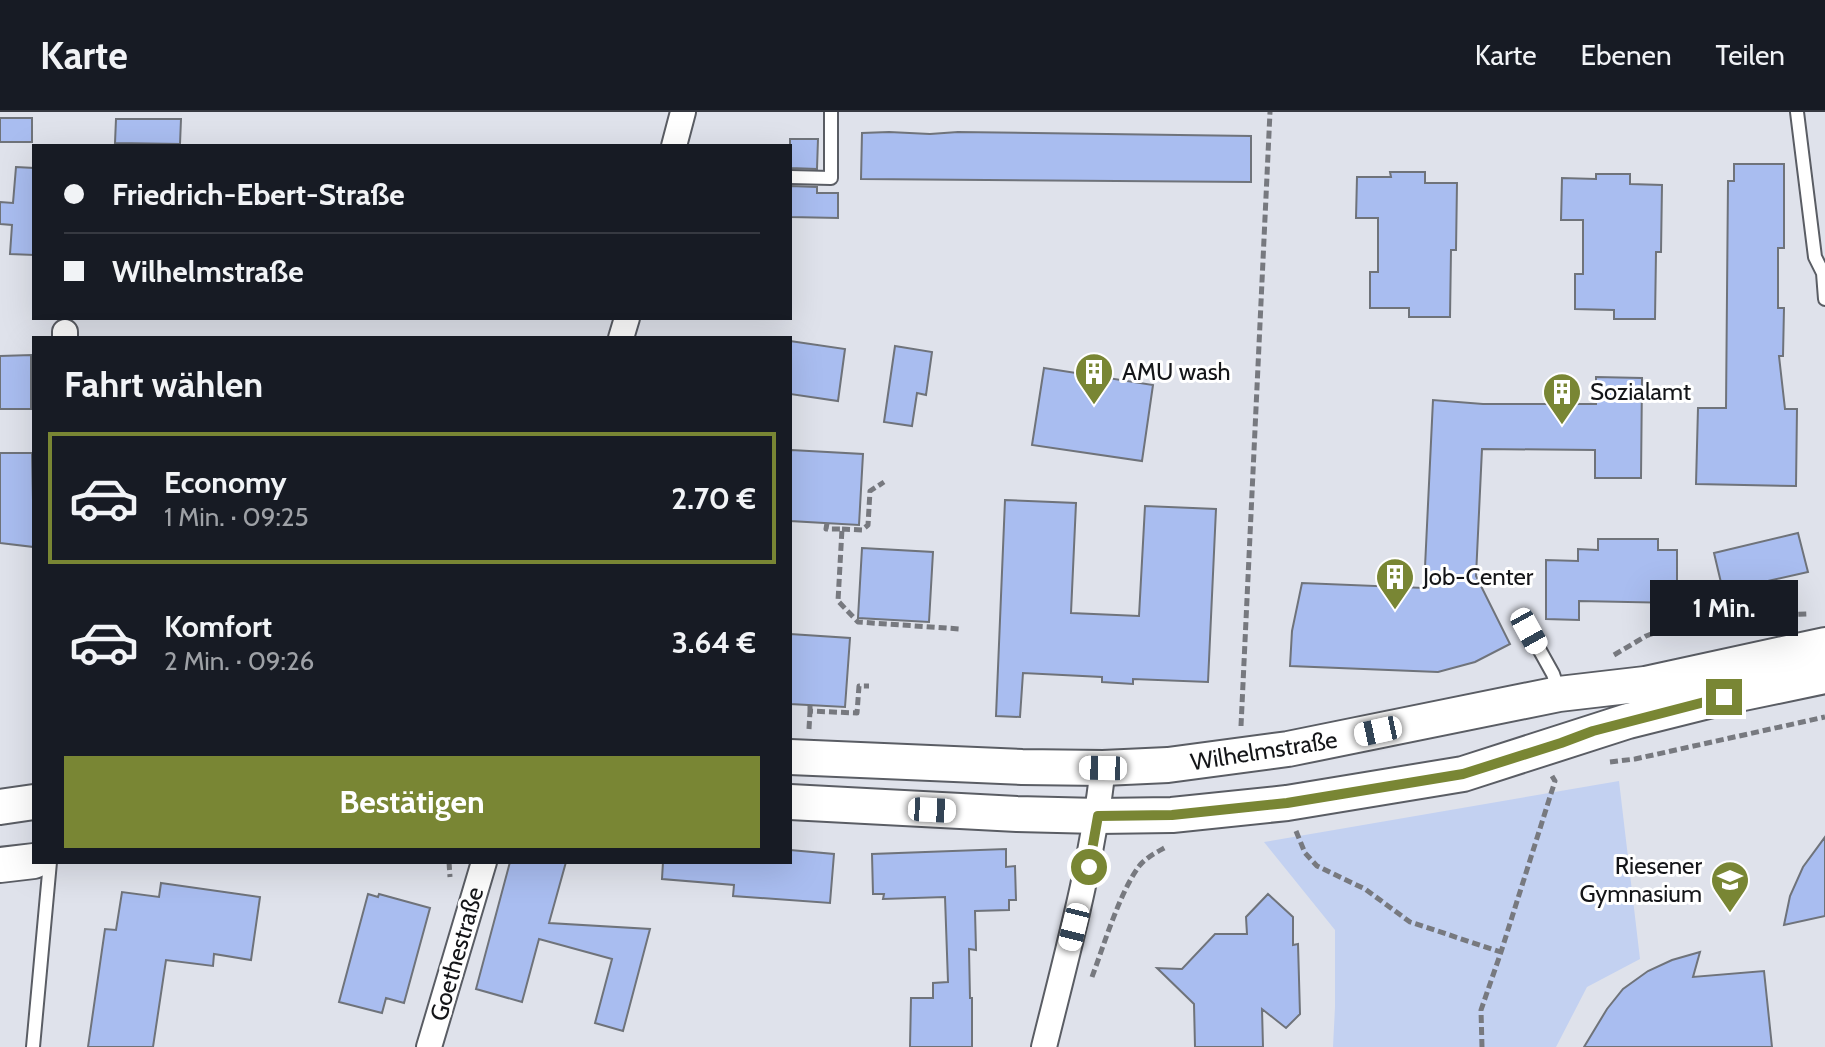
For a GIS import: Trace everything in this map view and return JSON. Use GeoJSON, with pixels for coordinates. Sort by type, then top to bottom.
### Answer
{"type":"FeatureCollection","features":[{"type":"Feature","properties":{"kind":"main road","name":"Wilhelmstraße"},"geometry":{"type":"LineString","coordinates":[[792,757],[1009,767],[1168,765],[1288,749],[1559,694],[1645,684],[1825,645]]}},
{"type":"Feature","properties":{"kind":"main road","name":"Wilhelmstraße"},"geometry":{"type":"LineString","coordinates":[[792,802],[1098,816],[1172,815],[1287,803],[1463,774],[1628,721],[1825,676]]}},
{"type":"Feature","properties":{"kind":"main road"},"geometry":{"type":"LineString","coordinates":[[0,807],[32,802]]}},
{"type":"Feature","properties":{"kind":"main road"},"geometry":{"type":"LineString","coordinates":[[0,865],[32,861]]}},
{"type":"Feature","properties":{"kind":"street"},"geometry":{"type":"LineString","coordinates":[[675,144],[683,112]]}},
{"type":"Feature","properties":{"kind":"street"},"geometry":{"type":"LineString","coordinates":[[1044,1047],[1089,867],[1103,768]]}},
{"type":"Feature","properties":{"kind":"street","name":"Goethestraße"},"geometry":{"type":"LineString","coordinates":[[429,1047],[483,864]]}},
{"type":"Feature","properties":{"kind":"lane"},"geometry":{"type":"LineString","coordinates":[[792,177],[831,178],[831,112]]}},
{"type":"Feature","properties":{"kind":"lane"},"geometry":{"type":"LineString","coordinates":[[1797,112],[1815,257],[1823,273],[1825,299]]}},
{"type":"Feature","properties":{"kind":"lane"},"geometry":{"type":"LineString","coordinates":[[1529,631],[1553,674],[1559,694]]}},
{"type":"Feature","properties":{"kind":"lane"},"geometry":{"type":"LineString","coordinates":[[33,1047],[50,864]]}},
{"type":"Feature","properties":{"kind":"path"},"geometry":{"type":"LineString","coordinates":[[1241,733],[1270,112]]}},
{"type":"Feature","properties":{"kind":"path"},"geometry":{"type":"LineString","coordinates":[[827,523],[826,529],[862,530],[868,525],[870,491],[884,482]]}},
{"type":"Feature","properties":{"kind":"path"},"geometry":{"type":"LineString","coordinates":[[842,529],[838,601],[858,622],[960,629]]}},
{"type":"Feature","properties":{"kind":"path"},"geometry":{"type":"LineString","coordinates":[[810,706],[810,711],[857,713],[859,686],[869,686]]}},
{"type":"Feature","properties":{"kind":"path"},"geometry":{"type":"LineString","coordinates":[[1792,724],[1825,717]]}},
{"type":"Feature","properties":{"kind":"path"},"geometry":{"type":"LineString","coordinates":[[1482,1047],[1481,1010],[1555,781],[1551,771]]}},
{"type":"Feature","properties":{"kind":"path"},"geometry":{"type":"LineString","coordinates":[[1293,822],[1305,853],[1317,866],[1365,889],[1410,922],[1501,952]]}},
{"type":"Feature","properties":{"kind":"path"},"geometry":{"type":"LineString","coordinates":[[1086,990],[1127,887],[1141,864]]}},
{"type":"Feature","properties":{"kind":"shaded area"},"geometry":{"type":"Polygon","coordinates":[[[1619,781],[1640,959],[1587,987],[1556,1047],[1333,1047],[1335,930],[1264,842],[1619,781]]]}},
{"type":"Feature","properties":{"kind":"building"},"geometry":{"type":"Polygon","coordinates":[[[0,118],[32,118],[32,142],[0,142],[0,118]]]}},
{"type":"Feature","properties":{"kind":"building"},"geometry":{"type":"Polygon","coordinates":[[[116,119],[181,119],[180,144],[115,143],[116,119]]]}},
{"type":"Feature","properties":{"kind":"building"},"geometry":{"type":"Polygon","coordinates":[[[862,133],[1251,136],[1251,182],[861,179],[862,133]]]}},
{"type":"Feature","properties":{"kind":"building"},"geometry":{"type":"Polygon","coordinates":[[[790,139],[818,139],[817,169],[792,168],[790,139]]]}},
{"type":"Feature","properties":{"kind":"building"},"geometry":{"type":"Polygon","coordinates":[[[1734,164],[1784,164],[1784,248],[1778,248],[1778,308],[1784,308],[1783,356],[1779,356],[1785,409],[1797,409],[1796,486],[1696,484],[1698,408],[1726,408],[1728,181],[1734,181],[1734,164]]]}},
{"type":"Feature","properties":{"kind":"building"},"geometry":{"type":"Polygon","coordinates":[[[16,167],[32,168],[32,255],[10,254],[12,225],[0,224],[0,202],[13,203],[16,167]]]}},
{"type":"Feature","properties":{"kind":"building"},"geometry":{"type":"Polygon","coordinates":[[[1390,172],[1425,172],[1425,183],[1457,183],[1456,250],[1451,250],[1450,317],[1409,317],[1409,308],[1370,308],[1370,272],[1378,272],[1378,218],[1356,218],[1357,177],[1391,177],[1390,172]]]}},
{"type":"Feature","properties":{"kind":"building"},"geometry":{"type":"Polygon","coordinates":[[[1596,174],[1630,174],[1630,184],[1662,185],[1661,252],[1656,252],[1655,319],[1614,319],[1614,310],[1575,309],[1575,274],[1583,274],[1583,220],[1561,220],[1562,178],[1596,179],[1596,174]]]}},
{"type":"Feature","properties":{"kind":"building"},"geometry":{"type":"Polygon","coordinates":[[[792,186],[817,187],[817,193],[838,193],[838,218],[792,217],[792,186]]]}},
{"type":"Feature","properties":{"kind":"building"},"geometry":{"type":"Polygon","coordinates":[[[792,341],[845,349],[838,401],[792,394],[792,341]]]}},
{"type":"Feature","properties":{"kind":"building"},"geometry":{"type":"Polygon","coordinates":[[[895,346],[932,352],[926,395],[917,393],[912,426],[884,422],[895,346]]]}},
{"type":"Feature","properties":{"kind":"building"},"geometry":{"type":"Polygon","coordinates":[[[31,355],[31,409],[0,409],[0,356],[31,355]]]}},
{"type":"Feature","properties":{"kind":"building","name":"AMU wash"},"geometry":{"type":"Polygon","coordinates":[[[1044,368],[1153,385],[1142,461],[1032,445],[1044,368]]]}},
{"type":"Feature","properties":{"kind":"building"},"geometry":{"type":"Polygon","coordinates":[[[1596,377],[1642,378],[1641,478],[1595,478],[1595,450],[1482,449],[1476,576],[1510,644],[1475,662],[1438,672],[1290,666],[1292,631],[1302,583],[1424,588],[1433,400],[1483,404],[1596,404],[1596,377]]]}},
{"type":"Feature","properties":{"kind":"building"},"geometry":{"type":"Polygon","coordinates":[[[792,450],[863,454],[859,525],[792,521],[792,450]]]}},
{"type":"Feature","properties":{"kind":"building"},"geometry":{"type":"Polygon","coordinates":[[[0,453],[32,453],[32,547],[0,543],[0,453]]]}},
{"type":"Feature","properties":{"kind":"building"},"geometry":{"type":"Polygon","coordinates":[[[1005,500],[1076,503],[1071,613],[1139,616],[1145,506],[1216,509],[1208,682],[1133,679],[1133,684],[1102,682],[1102,677],[1023,673],[1020,717],[996,716],[1005,500]]]}},
{"type":"Feature","properties":{"kind":"building"},"geometry":{"type":"Polygon","coordinates":[[[1798,533],[1808,572],[1723,591],[1714,553],[1798,533]]]}},
{"type":"Feature","properties":{"kind":"building"},"geometry":{"type":"Polygon","coordinates":[[[1598,539],[1658,539],[1658,550],[1677,550],[1677,603],[1579,601],[1579,620],[1546,619],[1546,560],[1578,561],[1578,549],[1598,550],[1598,539]]]}},
{"type":"Feature","properties":{"kind":"building"},"geometry":{"type":"Polygon","coordinates":[[[862,548],[933,552],[929,622],[858,618],[862,548]]]}},
{"type":"Feature","properties":{"kind":"building"},"geometry":{"type":"Polygon","coordinates":[[[792,634],[850,638],[845,707],[792,704],[792,634]]]}},
{"type":"Feature","properties":{"kind":"building"},"geometry":{"type":"Polygon","coordinates":[[[1825,837],[1825,916],[1784,925],[1790,896],[1803,867],[1825,837]]]}},
{"type":"Feature","properties":{"kind":"building"},"geometry":{"type":"Polygon","coordinates":[[[1006,849],[1006,867],[1015,866],[1016,900],[1009,900],[1009,910],[975,911],[976,950],[969,949],[972,1047],[910,1047],[911,998],[933,998],[933,983],[948,982],[945,897],[883,899],[884,894],[873,894],[872,854],[1006,849]]]}},
{"type":"Feature","properties":{"kind":"building"},"geometry":{"type":"Polygon","coordinates":[[[792,850],[834,854],[830,903],[733,896],[734,885],[662,879],[663,864],[792,864],[792,850]]]}},
{"type":"Feature","properties":{"kind":"building"},"geometry":{"type":"Polygon","coordinates":[[[509,864],[565,864],[549,923],[650,929],[623,1031],[595,1023],[612,959],[539,939],[522,1002],[476,989],[509,864]]]}},
{"type":"Feature","properties":{"kind":"building"},"geometry":{"type":"Polygon","coordinates":[[[161,883],[260,897],[251,960],[214,954],[213,966],[166,960],[153,1047],[88,1047],[105,929],[116,930],[122,892],[159,897],[161,883]]]}},
{"type":"Feature","properties":{"kind":"building"},"geometry":{"type":"Polygon","coordinates":[[[368,894],[378,897],[379,894],[430,908],[404,1003],[386,998],[382,1013],[339,1002],[368,894]]]}},
{"type":"Feature","properties":{"kind":"building"},"geometry":{"type":"Polygon","coordinates":[[[1268,894],[1293,917],[1293,945],[1298,944],[1300,1014],[1286,1028],[1262,1009],[1263,1047],[1195,1047],[1194,1004],[1157,968],[1182,969],[1215,934],[1247,934],[1246,917],[1268,894]]]}},
{"type":"Feature","properties":{"kind":"building"},"geometry":{"type":"Polygon","coordinates":[[[1700,952],[1693,977],[1764,971],[1772,1047],[1584,1047],[1623,989],[1648,971],[1700,952]]]}},
{"type":"Feature","properties":{"kind":"place","name":"AMU wash"},"geometry":{"type":"Point","coordinates":[1094,406]}},
{"type":"Feature","properties":{"kind":"place","name":"Sozialamt"},"geometry":{"type":"Point","coordinates":[1562,426]}},
{"type":"Feature","properties":{"kind":"place","name":"Job-Center"},"geometry":{"type":"Point","coordinates":[1395,611]}},
{"type":"Feature","properties":{"kind":"place","name":"Riesener Gymnasium"},"geometry":{"type":"Point","coordinates":[1730,914]}},
{"type":"Feature","properties":{"kind":"route"},"geometry":{"type":"LineString","coordinates":[[1089,867],[1098,816],[1172,815],[1287,803],[1463,774],[1593,731],[1724,697]]}}]}
